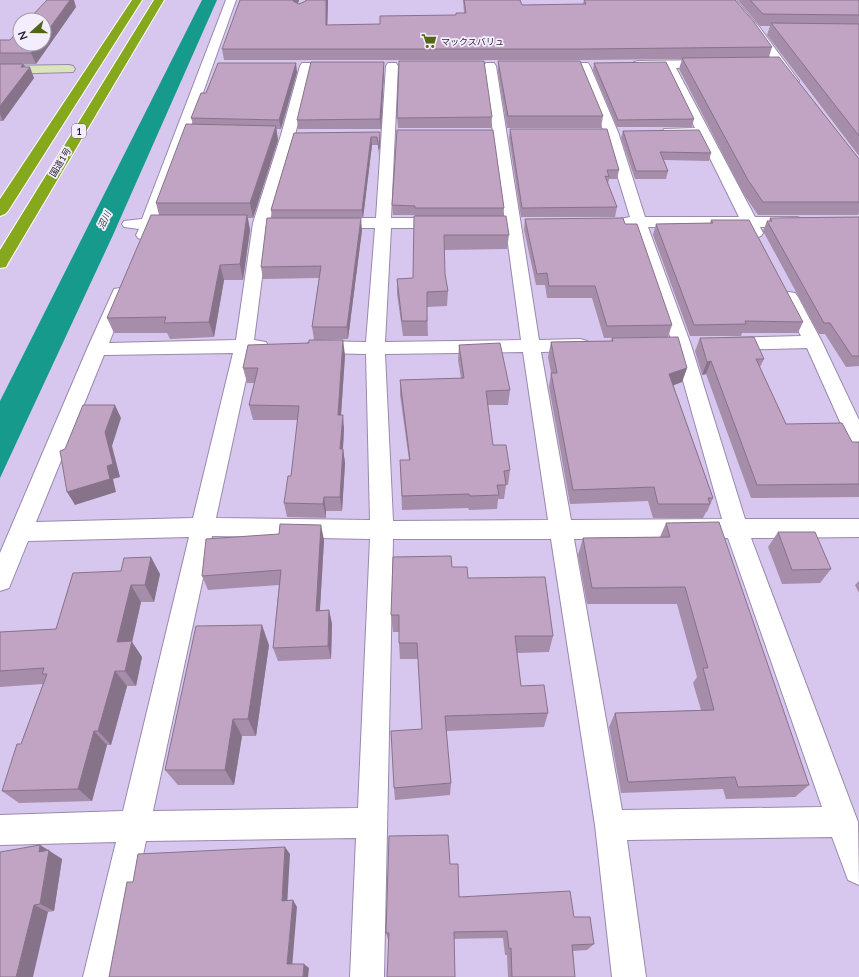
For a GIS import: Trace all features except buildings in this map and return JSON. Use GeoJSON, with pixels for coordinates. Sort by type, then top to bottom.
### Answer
{"type":"FeatureCollection","features":[{"type":"Feature","properties":{"kind":"highway","name":"1"},"geometry":{"type":"LineString","coordinates":[[0,211],[136,0]]}},
{"type":"Feature","properties":{"kind":"highway","name":"国道1号"},"geometry":{"type":"LineString","coordinates":[[0,263],[159,0]]}},
{"type":"Feature","properties":{"kind":"street"},"geometry":{"type":"LineString","coordinates":[[137,251],[190,133],[215,66],[231,0]]}},
{"type":"Feature","properties":{"kind":"street"},"geometry":{"type":"LineString","coordinates":[[730,0],[756,30],[802,93]]}},
{"type":"Feature","properties":{"kind":"street"},"geometry":{"type":"LineString","coordinates":[[756,30],[772,30]]}},
{"type":"Feature","properties":{"kind":"street"},"geometry":{"type":"LineString","coordinates":[[763,63],[779,63]]}},
{"type":"Feature","properties":{"kind":"street"},"geometry":{"type":"LineString","coordinates":[[623,65],[724,64]]}},
{"type":"Feature","properties":{"kind":"street"},"geometry":{"type":"LineString","coordinates":[[669,65],[764,250]]}},
{"type":"Feature","properties":{"kind":"street"},"geometry":{"type":"LineString","coordinates":[[290,66],[321,66]]}},
{"type":"Feature","properties":{"kind":"street"},"geometry":{"type":"LineString","coordinates":[[100,977],[204,528],[244,346],[261,223],[288,135],[306,66]]}},
{"type":"Feature","properties":{"kind":"street"},"geometry":{"type":"LineString","coordinates":[[367,977],[382,530],[376,348],[382,223],[394,66]]}},
{"type":"Feature","properties":{"kind":"street"},"geometry":{"type":"LineString","coordinates":[[475,66],[494,66],[500,134],[531,345],[610,825],[630,977]]}},
{"type":"Feature","properties":{"kind":"street"},"geometry":{"type":"LineString","coordinates":[[584,66],[610,132],[639,222],[690,344],[736,528],[859,869]]}},
{"type":"Feature","properties":{"kind":"street"},"geometry":{"type":"LineString","coordinates":[[0,70],[69,69]]}},
{"type":"Feature","properties":{"kind":"street"},"geometry":{"type":"LineString","coordinates":[[657,132],[704,132]]}},
{"type":"Feature","properties":{"kind":"street"},"geometry":{"type":"LineString","coordinates":[[273,135],[303,135]]}},
{"type":"Feature","properties":{"kind":"street"},"geometry":{"type":"LineString","coordinates":[[608,223],[812,222]]}},
{"type":"Feature","properties":{"kind":"street"},"geometry":{"type":"LineString","coordinates":[[130,224],[194,223]]}},
{"type":"Feature","properties":{"kind":"street"},"geometry":{"type":"LineString","coordinates":[[314,223],[460,223]]}},
{"type":"Feature","properties":{"kind":"street"},"geometry":{"type":"LineString","coordinates":[[0,581],[125,279]]}},
{"type":"Feature","properties":{"kind":"street"},"geometry":{"type":"LineString","coordinates":[[779,279],[813,342],[859,442]]}},
{"type":"Feature","properties":{"kind":"street"},"geometry":{"type":"LineString","coordinates":[[690,344],[813,342]]}},
{"type":"Feature","properties":{"kind":"street"},"geometry":{"type":"LineString","coordinates":[[298,347],[376,348],[595,345]]}},
{"type":"Feature","properties":{"kind":"street"},"geometry":{"type":"LineString","coordinates":[[96,349],[244,346],[275,347]]}},
{"type":"Feature","properties":{"kind":"street"},"geometry":{"type":"LineString","coordinates":[[21,532],[204,528],[382,530],[859,528]]}},
{"type":"Feature","properties":{"kind":"street"},"geometry":{"type":"LineString","coordinates":[[610,825],[842,822]]}},
{"type":"Feature","properties":{"kind":"street"},"geometry":{"type":"LineString","coordinates":[[0,830],[135,826],[372,823]]}},
{"type":"Feature","properties":{"kind":"water","name":"沼川"},"geometry":{"type":"Polygon","coordinates":[[[202,0],[217,0],[113,235],[0,478],[0,401],[202,0]]]}},
{"type":"Feature","properties":{"kind":"place","name":"マックスバリュ"},"geometry":{"type":"Point","coordinates":[429,41]}}]}
